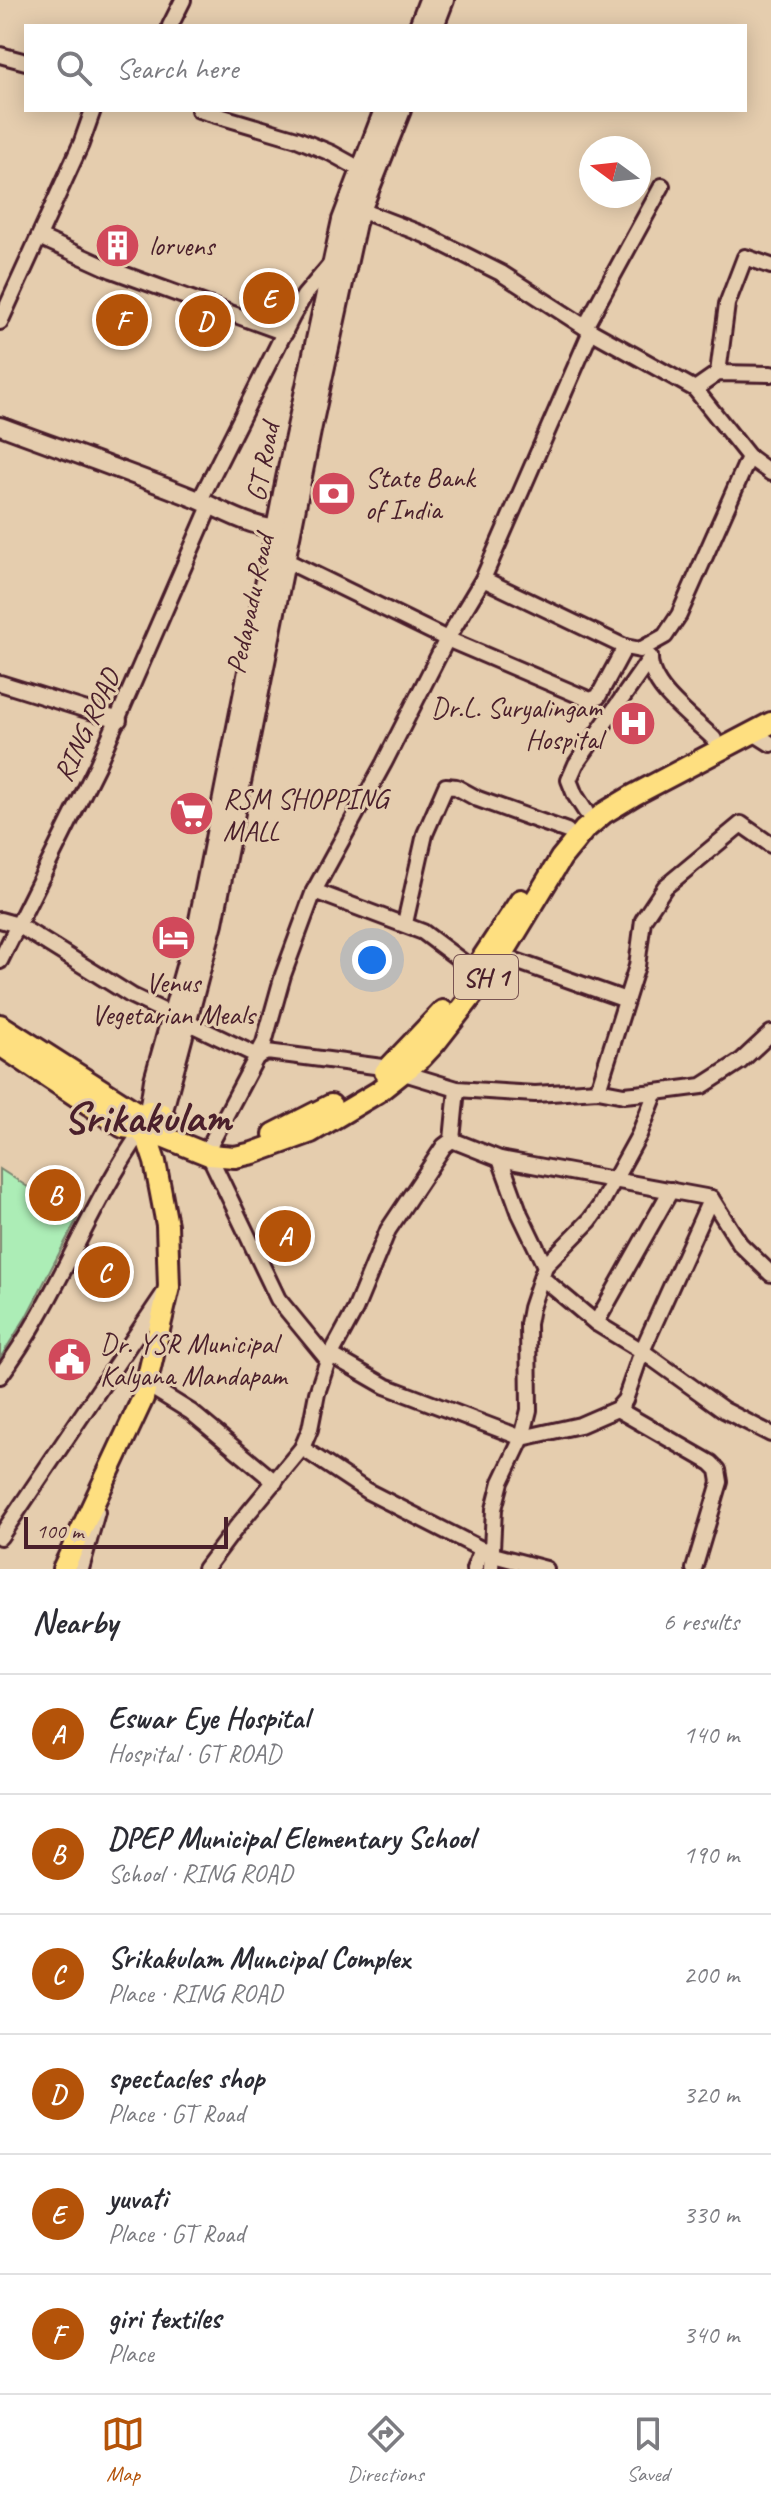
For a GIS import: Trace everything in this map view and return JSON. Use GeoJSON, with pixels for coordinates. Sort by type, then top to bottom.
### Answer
{"type":"FeatureCollection","features":[{"type":"Feature","properties":{"kind":"main road"},"geometry":{"type":"LineString","coordinates":[[420,24],[429,0]]}},
{"type":"Feature","properties":{"kind":"main road"},"geometry":{"type":"LineString","coordinates":[[435,24],[444,0]]}},
{"type":"Feature","properties":{"kind":"main road","name":"GT Road"},"geometry":{"type":"LineString","coordinates":[[152,1127],[154,1080],[181,1018],[199,920],[285,529],[332,264],[353,207],[360,169],[383,112]]}},
{"type":"Feature","properties":{"kind":"main road","name":"Pedapadu Road"},"geometry":{"type":"LineString","coordinates":[[181,1018],[213,923],[287,561],[285,529],[312,426],[353,207],[400,112]]}},
{"type":"Feature","properties":{"kind":"main road","name":"SH 1"},"geometry":{"type":"LineString","coordinates":[[0,1025],[152,1127],[210,1150],[235,1157],[295,1139],[378,1092],[475,971],[494,954],[567,831],[586,812],[607,797],[771,708]]}},
{"type":"Feature","properties":{"kind":"main road","name":"SH 1"},"geometry":{"type":"LineString","coordinates":[[397,1070],[435,1043],[570,845],[604,813],[771,723]]}},
{"type":"Feature","properties":{"kind":"main road","name":"SH 1"},"geometry":{"type":"LineString","coordinates":[[0,1045],[123,1127],[152,1127]]}},
{"type":"Feature","properties":{"kind":"main road"},"geometry":{"type":"LineString","coordinates":[[63,1569],[143,1398],[169,1287],[167,1225],[152,1127]]}},
{"type":"Feature","properties":{"kind":"street"},"geometry":{"type":"LineString","coordinates":[[171,24],[183,0]]}},
{"type":"Feature","properties":{"kind":"street"},"geometry":{"type":"LineString","coordinates":[[0,55],[24,61]]}},
{"type":"Feature","properties":{"kind":"street"},"geometry":{"type":"LineString","coordinates":[[0,322],[92,112]]}},
{"type":"Feature","properties":{"kind":"street"},"geometry":{"type":"LineString","coordinates":[[206,112],[297,139],[360,169]]}},
{"type":"Feature","properties":{"kind":"street"},"geometry":{"type":"LineString","coordinates":[[258,1056],[314,891],[447,639],[483,579],[588,329],[662,186]]}},
{"type":"Feature","properties":{"kind":"street"},"geometry":{"type":"LineString","coordinates":[[353,207],[425,235],[489,266],[588,329],[695,389],[749,457],[771,473]]}},
{"type":"Feature","properties":{"kind":"street"},"geometry":{"type":"LineString","coordinates":[[39,237],[112,270],[285,333]]}},
{"type":"Feature","properties":{"kind":"street"},"geometry":{"type":"LineString","coordinates":[[718,373],[727,304],[745,257],[771,266]]}},
{"type":"Feature","properties":{"kind":"street","name":"RING ROAD"},"geometry":{"type":"LineString","coordinates":[[0,961],[119,720],[205,503],[285,333],[304,296],[332,264]]}},
{"type":"Feature","properties":{"kind":"street"},"geometry":{"type":"LineString","coordinates":[[695,389],[718,373],[771,374]]}},
{"type":"Feature","properties":{"kind":"street"},"geometry":{"type":"LineString","coordinates":[[0,426],[205,503],[285,529]]}},
{"type":"Feature","properties":{"kind":"street"},"geometry":{"type":"LineString","coordinates":[[483,579],[625,647],[640,650],[665,636],[679,615],[749,457]]}},
{"type":"Feature","properties":{"kind":"street"},"geometry":{"type":"LineString","coordinates":[[287,561],[447,639],[590,700],[598,697],[625,647]]}},
{"type":"Feature","properties":{"kind":"street"},"geometry":{"type":"LineString","coordinates":[[586,812],[569,780],[576,764],[649,660],[654,643]]}},
{"type":"Feature","properties":{"kind":"street"},"geometry":{"type":"LineString","coordinates":[[649,660],[651,675],[662,689],[714,739]]}},
{"type":"Feature","properties":{"kind":"street"},"geometry":{"type":"LineString","coordinates":[[0,683],[119,720]]}},
{"type":"Feature","properties":{"kind":"street"},"geometry":{"type":"LineString","coordinates":[[752,732],[771,744]]}},
{"type":"Feature","properties":{"kind":"street"},"geometry":{"type":"LineString","coordinates":[[405,923],[425,834],[446,786],[456,787],[478,799],[567,831]]}},
{"type":"Feature","properties":{"kind":"street"},"geometry":{"type":"LineString","coordinates":[[598,1090],[637,966],[643,920],[665,887],[741,824],[771,845]]}},
{"type":"Feature","properties":{"kind":"street"},"geometry":{"type":"LineString","coordinates":[[314,891],[405,923],[423,932],[475,971]]}},
{"type":"Feature","properties":{"kind":"street"},"geometry":{"type":"LineString","coordinates":[[0,920],[18,925],[132,996],[258,1056]]}},
{"type":"Feature","properties":{"kind":"street"},"geometry":{"type":"LineString","coordinates":[[494,954],[626,1000]]}},
{"type":"Feature","properties":{"kind":"street"},"geometry":{"type":"LineString","coordinates":[[711,1198],[642,1351],[629,1391],[617,1409],[580,1425],[522,1438],[385,1386],[329,1358],[278,1299],[210,1150],[253,1061],[267,1052],[397,1070],[457,1089],[535,1094],[598,1090],[624,1095],[702,1086],[741,1061],[771,1035]]}},
{"type":"Feature","properties":{"kind":"street"},"geometry":{"type":"LineString","coordinates":[[205,1569],[302,1448],[329,1358],[355,1310],[388,1230],[444,1146],[452,1140],[457,1089]]}},
{"type":"Feature","properties":{"kind":"street"},"geometry":{"type":"LineString","coordinates":[[474,1569],[489,1558],[494,1509],[501,1482],[522,1438],[529,1410],[528,1324],[543,1272],[590,1220],[639,1135],[656,1092]]}},
{"type":"Feature","properties":{"kind":"street"},"geometry":{"type":"LineString","coordinates":[[0,1376],[40,1314],[115,1172],[152,1127]]}},
{"type":"Feature","properties":{"kind":"street"},"geometry":{"type":"LineString","coordinates":[[452,1140],[500,1159],[711,1198],[740,1244],[771,1274]]}},
{"type":"Feature","properties":{"kind":"street"},"geometry":{"type":"LineString","coordinates":[[500,1159],[543,1272],[596,1323],[642,1351],[724,1410],[771,1434]]}},
{"type":"Feature","properties":{"kind":"street"},"geometry":{"type":"LineString","coordinates":[[596,1323],[671,1190]]}},
{"type":"Feature","properties":{"kind":"street"},"geometry":{"type":"LineString","coordinates":[[0,1537],[169,1287]]}},
{"type":"Feature","properties":{"kind":"street"},"geometry":{"type":"LineString","coordinates":[[146,1384],[191,1412],[275,1482]]}},
{"type":"Feature","properties":{"kind":"street"},"geometry":{"type":"LineString","coordinates":[[617,1409],[718,1470],[720,1482],[694,1569]]}},
{"type":"Feature","properties":{"kind":"street"},"geometry":{"type":"LineString","coordinates":[[302,1448],[367,1491],[489,1558],[546,1569]]}},
{"type":"Feature","properties":{"kind":"street"},"geometry":{"type":"LineString","coordinates":[[81,1569],[103,1484]]}},
{"type":"Feature","properties":{"kind":"green space"},"geometry":{"type":"Polygon","coordinates":[[[0,1169],[77,1219],[26,1317],[0,1358],[0,1169]]]}},
{"type":"Feature","properties":{"kind":"place","name":"lorvens"},"geometry":{"type":"Point","coordinates":[118,245]}},
{"type":"Feature","properties":{"kind":"place","name":"yuvati"},"geometry":{"type":"Point","coordinates":[269,298]}},
{"type":"Feature","properties":{"kind":"place","name":"giri textiles"},"geometry":{"type":"Point","coordinates":[122,320]}},
{"type":"Feature","properties":{"kind":"place","name":"spectacles shop"},"geometry":{"type":"Point","coordinates":[205,321]}},
{"type":"Feature","properties":{"kind":"place","name":"State Bank of India"},"geometry":{"type":"Point","coordinates":[334,493]}},
{"type":"Feature","properties":{"kind":"place","name":"Dr.L. Suryalingam Hospital"},"geometry":{"type":"Point","coordinates":[633,723]}},
{"type":"Feature","properties":{"kind":"place","name":"RSM SHOPPING MALL"},"geometry":{"type":"Point","coordinates":[192,814]}},
{"type":"Feature","properties":{"kind":"place","name":"Venus Vegetarian Meals"},"geometry":{"type":"Point","coordinates":[173,938]}},
{"type":"Feature","properties":{"kind":"place","name":"DPEP Municipal Elementary School"},"geometry":{"type":"Point","coordinates":[55,1195]}},
{"type":"Feature","properties":{"kind":"place","name":"Eswar Eye Hospital"},"geometry":{"type":"Point","coordinates":[285,1236]}},
{"type":"Feature","properties":{"kind":"place","name":"Srikakulam Muncipal Complex"},"geometry":{"type":"Point","coordinates":[104,1272]}},
{"type":"Feature","properties":{"kind":"place","name":"Dr. YSR Municipal Kalyana Mandapam"},"geometry":{"type":"Point","coordinates":[69,1359]}},
{"type":"Feature","properties":{"kind":"district","name":"Srikakulam"},"geometry":{"type":"Point","coordinates":[147,1117]}}]}
